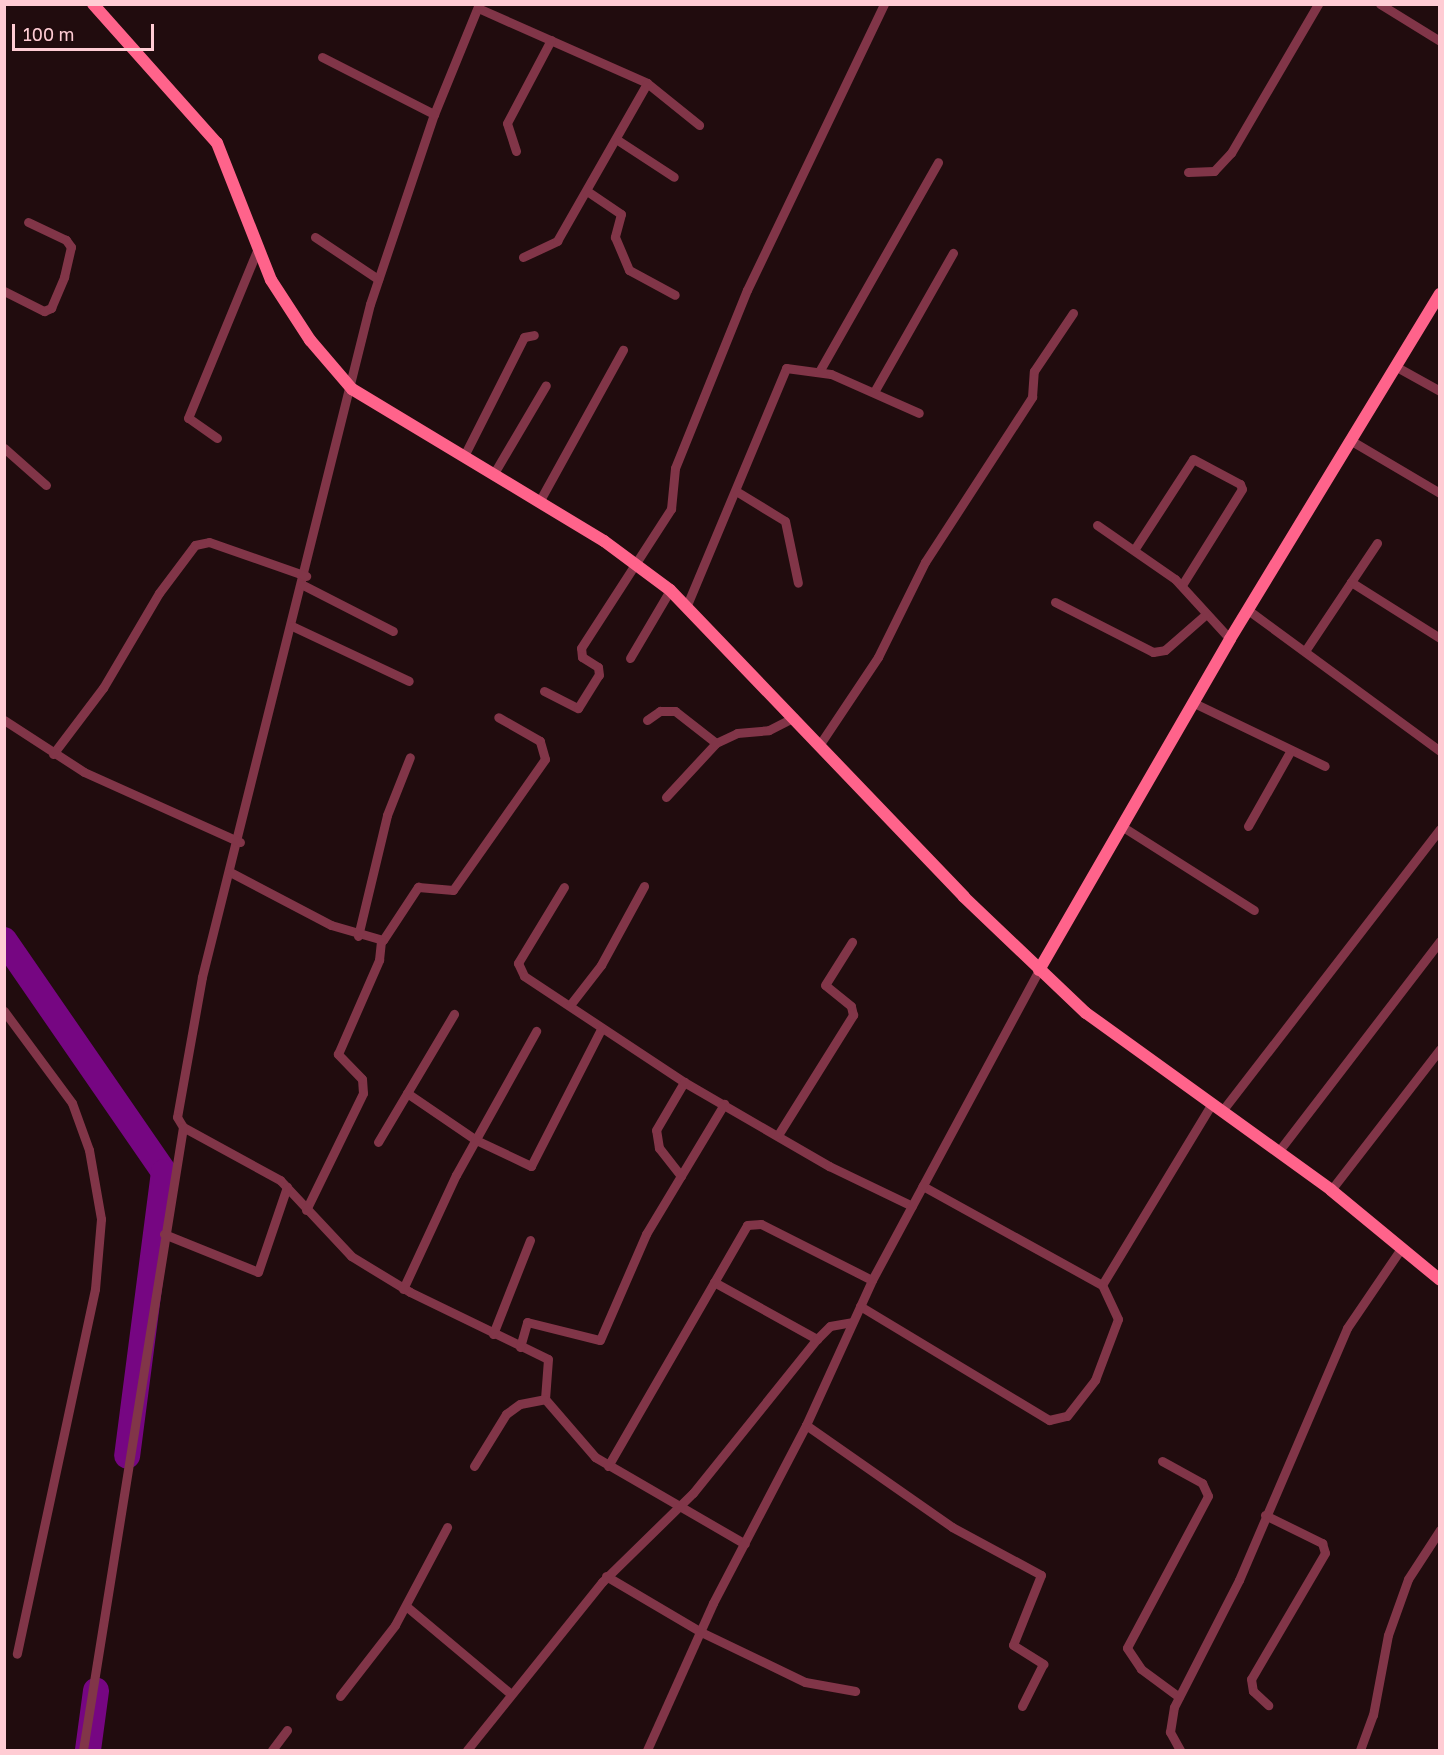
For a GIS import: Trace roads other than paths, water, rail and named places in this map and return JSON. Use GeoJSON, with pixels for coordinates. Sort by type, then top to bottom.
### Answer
{"type":"FeatureCollection","features":[{"type":"Feature","properties":{"kind":"street"},"geometry":{"type":"LineString","coordinates":[[93,4],[217,143],[258,248],[282,300],[352,389],[637,563],[670,590],[1040,970],[1111,1034],[1331,1190],[1440,1280]]}},
{"type":"Feature","properties":{"kind":"street"},"geometry":{"type":"LineString","coordinates":[[544,691],[570,708],[580,706],[599,671],[582,657],[581,648],[673,503],[675,468],[747,290],[884,4]]}},
{"type":"Feature","properties":{"kind":"street"},"geometry":{"type":"LineString","coordinates":[[1188,172],[1214,171],[1227,158],[1318,4]]}},
{"type":"Feature","properties":{"kind":"street"},"geometry":{"type":"LineString","coordinates":[[1380,4],[1440,41]]}},
{"type":"Feature","properties":{"kind":"street"},"geometry":{"type":"LineString","coordinates":[[544,1399],[550,1362],[403,1288],[338,1246],[287,1187],[251,1160],[183,1127],[177,1117],[180,1089],[230,872],[240,842],[378,279],[434,114],[478,6],[647,83],[699,125]]}},
{"type":"Feature","properties":{"kind":"street"},"geometry":{"type":"LineString","coordinates":[[516,152],[507,123],[551,40]]}},
{"type":"Feature","properties":{"kind":"street"},"geometry":{"type":"LineString","coordinates":[[322,57],[434,114]]}},
{"type":"Feature","properties":{"kind":"street"},"geometry":{"type":"LineString","coordinates":[[523,256],[552,246],[587,191],[647,83]]}},
{"type":"Feature","properties":{"kind":"street"},"geometry":{"type":"LineString","coordinates":[[616,139],[674,177]]}},
{"type":"Feature","properties":{"kind":"street"},"geometry":{"type":"LineString","coordinates":[[820,370],[938,162]]}},
{"type":"Feature","properties":{"kind":"street"},"geometry":{"type":"LineString","coordinates":[[587,191],[621,214],[615,237],[630,270],[675,295]]}},
{"type":"Feature","properties":{"kind":"street"},"geometry":{"type":"LineString","coordinates":[[4,291],[44,311],[51,308],[64,277],[71,247],[66,240],[28,222]]}},
{"type":"Feature","properties":{"kind":"street"},"geometry":{"type":"LineString","coordinates":[[315,237],[378,279]]}},
{"type":"Feature","properties":{"kind":"street"},"geometry":{"type":"LineString","coordinates":[[217,438],[188,418],[258,248]]}},
{"type":"Feature","properties":{"kind":"street"},"geometry":{"type":"LineString","coordinates":[[874,392],[953,253]]}},
{"type":"Feature","properties":{"kind":"street"},"geometry":{"type":"LineString","coordinates":[[647,1750],[701,1632],[806,1425],[872,1280],[1040,970],[1230,639],[1440,294]]}},
{"type":"Feature","properties":{"kind":"street"},"geometry":{"type":"LineString","coordinates":[[820,744],[884,648],[925,562],[1032,397],[1034,370],[1073,313]]}},
{"type":"Feature","properties":{"kind":"street"},"geometry":{"type":"LineString","coordinates":[[464,456],[519,346],[534,335]]}},
{"type":"Feature","properties":{"kind":"street"},"geometry":{"type":"LineString","coordinates":[[539,502],[623,350]]}},
{"type":"Feature","properties":{"kind":"street"},"geometry":{"type":"LineString","coordinates":[[687,605],[736,491],[781,373],[792,365],[820,370],[919,413]]}},
{"type":"Feature","properties":{"kind":"street"},"geometry":{"type":"LineString","coordinates":[[1395,366],[1440,391]]}},
{"type":"Feature","properties":{"kind":"street"},"geometry":{"type":"LineString","coordinates":[[493,475],[546,385]]}},
{"type":"Feature","properties":{"kind":"street"},"geometry":{"type":"LineString","coordinates":[[1350,441],[1440,493]]}},
{"type":"Feature","properties":{"kind":"street"},"geometry":{"type":"LineString","coordinates":[[4,448],[46,485]]}},
{"type":"Feature","properties":{"kind":"street"},"geometry":{"type":"LineString","coordinates":[[1134,550],[1193,459],[1240,484],[1242,489],[1182,585]]}},
{"type":"Feature","properties":{"kind":"street"},"geometry":{"type":"LineString","coordinates":[[736,491],[785,521],[798,583]]}},
{"type":"Feature","properties":{"kind":"street"},"geometry":{"type":"LineString","coordinates":[[1097,525],[1182,585],[1205,615],[1230,639]]}},
{"type":"Feature","properties":{"kind":"street"},"geometry":{"type":"LineString","coordinates":[[52,754],[103,688],[154,601],[195,545],[209,542],[304,581],[393,631]]}},
{"type":"Feature","properties":{"kind":"street"},"geometry":{"type":"LineString","coordinates":[[1305,651],[1377,543]]}},
{"type":"Feature","properties":{"kind":"street"},"geometry":{"type":"LineString","coordinates":[[1351,582],[1440,638]]}},
{"type":"Feature","properties":{"kind":"street"},"geometry":{"type":"LineString","coordinates":[[630,658],[670,590]]}},
{"type":"Feature","properties":{"kind":"street"},"geometry":{"type":"LineString","coordinates":[[1055,602],[1153,652],[1166,650],[1205,615]]}},
{"type":"Feature","properties":{"kind":"street"},"geometry":{"type":"LineString","coordinates":[[1248,610],[1440,751]]}},
{"type":"Feature","properties":{"kind":"street"},"geometry":{"type":"LineString","coordinates":[[292,626],[410,681]]}},
{"type":"Feature","properties":{"kind":"street"},"geometry":{"type":"LineString","coordinates":[[1194,703],[1325,766]]}},
{"type":"Feature","properties":{"kind":"street"},"geometry":{"type":"LineString","coordinates":[[648,720],[660,711],[675,711],[716,743]]}},
{"type":"Feature","properties":{"kind":"street"},"geometry":{"type":"LineString","coordinates":[[306,1210],[363,1093],[362,1079],[338,1054],[379,960],[381,941],[418,887],[453,890],[545,759],[540,741],[498,717]]}},
{"type":"Feature","properties":{"kind":"street"},"geometry":{"type":"LineString","coordinates":[[666,797],[716,743],[737,733],[769,730],[794,717]]}},
{"type":"Feature","properties":{"kind":"street"},"geometry":{"type":"LineString","coordinates":[[4,720],[52,754],[181,820],[240,842]]}},
{"type":"Feature","properties":{"kind":"street"},"geometry":{"type":"LineString","coordinates":[[1248,826],[1291,750]]}},
{"type":"Feature","properties":{"kind":"street"},"geometry":{"type":"LineString","coordinates":[[358,936],[387,815],[410,757]]}},
{"type":"Feature","properties":{"kind":"street"},"geometry":{"type":"LineString","coordinates":[[1123,827],[1254,910]]}},
{"type":"Feature","properties":{"kind":"street"},"geometry":{"type":"LineString","coordinates":[[1102,1285],[1216,1108],[1440,829]]}},
{"type":"Feature","properties":{"kind":"street"},"geometry":{"type":"LineString","coordinates":[[230,872],[358,936],[381,941]]}},
{"type":"Feature","properties":{"kind":"street"},"geometry":{"type":"LineString","coordinates":[[570,1005],[601,965],[644,886]]}},
{"type":"Feature","properties":{"kind":"street"},"geometry":{"type":"LineString","coordinates":[[564,887],[518,969],[601,1029],[684,1082],[912,1206]]}},
{"type":"Feature","properties":{"kind":"street"},"geometry":{"type":"LineString","coordinates":[[1278,1152],[1440,941]]}},
{"type":"Feature","properties":{"kind":"street"},"geometry":{"type":"LineString","coordinates":[[778,1135],[853,1015],[851,1006],[825,985],[852,942]]}},
{"type":"Feature","properties":{"kind":"street"},"geometry":{"type":"LineString","coordinates":[[4,1011],[72,1103],[89,1150],[101,1219],[95,1289],[17,1654]]}},
{"type":"Feature","properties":{"kind":"street"},"geometry":{"type":"LineString","coordinates":[[378,1142],[454,1014]]}},
{"type":"Feature","properties":{"kind":"street"},"geometry":{"type":"LineString","coordinates":[[407,1093],[476,1140],[525,1165],[536,1163],[570,1082],[601,1029]]}},
{"type":"Feature","properties":{"kind":"street"},"geometry":{"type":"LineString","coordinates":[[403,1288],[476,1140],[536,1031]]}},
{"type":"Feature","properties":{"kind":"street"},"geometry":{"type":"LineString","coordinates":[[1331,1190],[1440,1049]]}},
{"type":"Feature","properties":{"kind":"street"},"geometry":{"type":"LineString","coordinates":[[681,1176],[659,1148],[656,1130],[684,1082]]}},
{"type":"Feature","properties":{"kind":"street"},"geometry":{"type":"LineString","coordinates":[[520,1347],[527,1322],[600,1340],[646,1234],[724,1104]]}},
{"type":"Feature","properties":{"kind":"street"},"geometry":{"type":"LineString","coordinates":[[83,1750],[164,1234],[183,1127]]}},
{"type":"Feature","properties":{"kind":"street"},"geometry":{"type":"LineString","coordinates":[[860,1306],[1014,1402],[1057,1419],[1080,1402],[1108,1355],[1118,1310],[1102,1285],[923,1186]]}},
{"type":"Feature","properties":{"kind":"street"},"geometry":{"type":"LineString","coordinates":[[164,1234],[258,1272],[287,1187]]}},
{"type":"Feature","properties":{"kind":"street"},"geometry":{"type":"LineString","coordinates":[[608,1466],[714,1282],[741,1230],[754,1223],[872,1280]]}},
{"type":"Feature","properties":{"kind":"street"},"geometry":{"type":"LineString","coordinates":[[493,1334],[530,1240]]}},
{"type":"Feature","properties":{"kind":"street"},"geometry":{"type":"LineString","coordinates":[[1180,1750],[1170,1732],[1179,1697],[1239,1580],[1347,1328],[1402,1247]]}},
{"type":"Feature","properties":{"kind":"street"},"geometry":{"type":"LineString","coordinates":[[714,1282],[817,1339]]}},
{"type":"Feature","properties":{"kind":"street"},"geometry":{"type":"LineString","coordinates":[[467,1750],[606,1576],[680,1506],[817,1339],[830,1326],[852,1322]]}},
{"type":"Feature","properties":{"kind":"street"},"geometry":{"type":"LineString","coordinates":[[544,1399],[608,1466],[630,1481],[664,1492],[680,1506],[745,1544]]}},
{"type":"Feature","properties":{"kind":"street"},"geometry":{"type":"LineString","coordinates":[[474,1466],[513,1407],[544,1399]]}},
{"type":"Feature","properties":{"kind":"street"},"geometry":{"type":"LineString","coordinates":[[806,1425],[952,1527],[1041,1575],[1013,1645],[1043,1664],[1022,1706]]}},
{"type":"Feature","properties":{"kind":"street"},"geometry":{"type":"LineString","coordinates":[[1162,1461],[1202,1483],[1208,1496],[1128,1648],[1141,1669],[1179,1697]]}},
{"type":"Feature","properties":{"kind":"street"},"geometry":{"type":"LineString","coordinates":[[1265,1515],[1323,1543],[1325,1553],[1251,1679],[1253,1691],[1268,1705]]}},
{"type":"Feature","properties":{"kind":"street"},"geometry":{"type":"LineString","coordinates":[[340,1696],[406,1606],[447,1527]]}},
{"type":"Feature","properties":{"kind":"street"},"geometry":{"type":"LineString","coordinates":[[1360,1750],[1398,1607],[1420,1558],[1440,1530]]}},
{"type":"Feature","properties":{"kind":"street"},"geometry":{"type":"LineString","coordinates":[[606,1576],[701,1632],[805,1682],[855,1691]]}},
{"type":"Feature","properties":{"kind":"street"},"geometry":{"type":"LineString","coordinates":[[406,1606],[511,1694]]}},
{"type":"Feature","properties":{"kind":"street"},"geometry":{"type":"LineString","coordinates":[[272,1750],[287,1730]]}}]}
